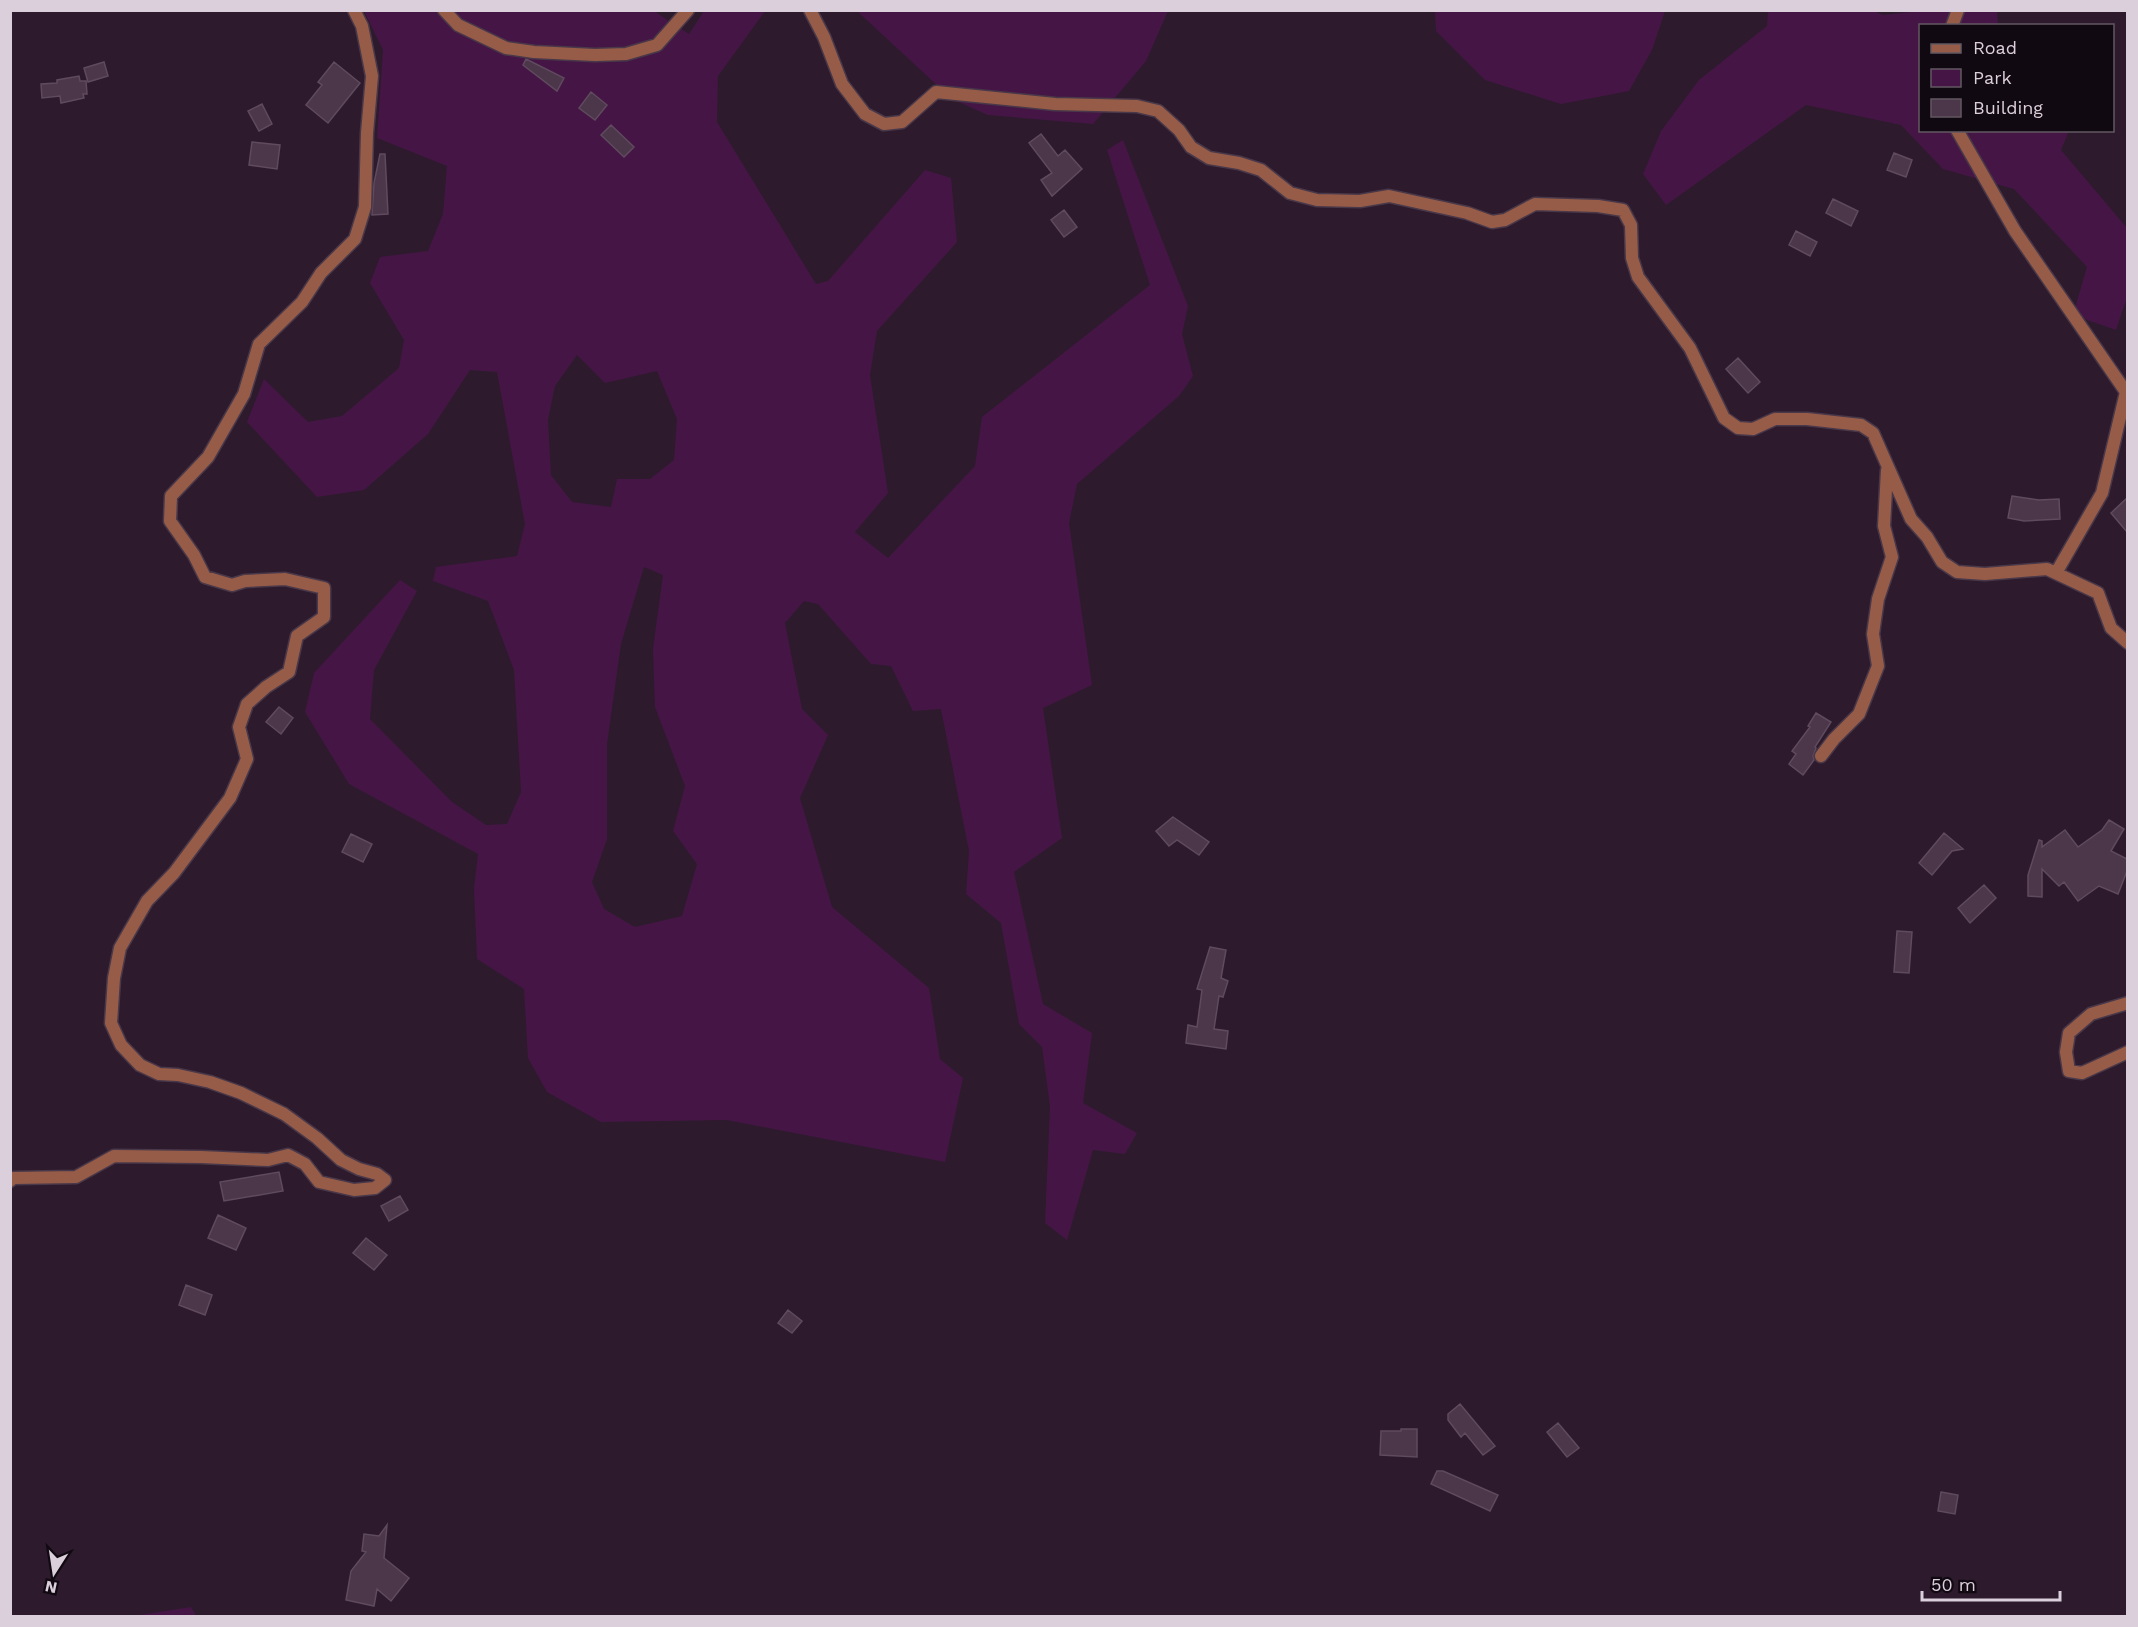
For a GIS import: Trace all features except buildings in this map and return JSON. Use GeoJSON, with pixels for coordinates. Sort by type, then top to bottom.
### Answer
{"type":"FeatureCollection","features":[{"type":"Feature","properties":{"kind":"street"},"geometry":{"type":"LineString","coordinates":[[10,1181],[13,1178],[76,1177],[114,1156],[268,1160],[288,1155],[304,1164],[319,1182],[354,1190],[375,1188],[384,1180],[377,1174],[359,1169],[341,1160],[317,1138],[284,1114],[241,1093],[210,1082],[178,1075],[159,1074],[140,1065],[121,1045],[111,1023],[114,978],[120,948],[147,901],[174,873],[230,798],[247,759],[239,727],[247,704],[266,687],[289,672],[297,636],[324,618],[324,588],[285,579],[245,581],[232,585],[205,578],[194,555],[170,521],[171,496],[208,457],[224,430],[244,394],[259,344],[303,302],[321,273],[356,239],[365,207],[367,133],[372,76],[362,26],[354,10]]}},
{"type":"Feature","properties":{"kind":"street"},"geometry":{"type":"LineString","coordinates":[[444,10],[458,25],[506,48],[595,55],[626,54],[657,45],[688,10]]}},
{"type":"Feature","properties":{"kind":"street"},"geometry":{"type":"LineString","coordinates":[[810,10],[824,37],[842,84],[865,114],[884,124],[902,122],[936,92],[1055,105],[1137,106],[1158,111],[1179,130],[1191,147],[1209,158],[1239,163],[1261,171],[1290,193],[1317,200],[1360,201],[1389,196],[1467,213],[1492,222],[1505,220],[1535,204],[1598,206],[1623,210],[1631,225],[1632,258],[1638,277],[1690,348],[1724,418],[1738,428],[1753,429],[1775,419],[1807,419],[1862,425],[1873,433],[1911,519],[1927,537],[1942,562],[1957,572],[1985,574],[2048,569],[2098,593],[2111,628],[2127,643]]}},
{"type":"Feature","properties":{"kind":"street"},"geometry":{"type":"LineString","coordinates":[[1953,24],[1959,10]]}},
{"type":"Feature","properties":{"kind":"street"},"geometry":{"type":"LineString","coordinates":[[1958,132],[2015,231],[2126,392],[2102,493],[2056,573]]}},
{"type":"Feature","properties":{"kind":"street"},"geometry":{"type":"LineString","coordinates":[[1821,756],[1858,714],[1878,666],[1873,634],[1878,599],[1892,558],[1884,526],[1887,466]]}},
{"type":"Feature","properties":{"kind":"street"},"geometry":{"type":"LineString","coordinates":[[2127,1003],[2091,1014],[2069,1033],[2067,1052],[2069,1071],[2082,1073],[2127,1052]]}},
{"type":"Feature","properties":{"kind":"green space"},"geometry":{"type":"Polygon","coordinates":[[[1435,10],[1665,11],[1652,50],[1629,91],[1561,104],[1485,80],[1436,31],[1435,10]]]}},
{"type":"Feature","properties":{"kind":"green space"},"geometry":{"type":"Polygon","coordinates":[[[1871,10],[1883,15],[1932,10],[1997,11],[1998,24],[1919,24],[1919,132],[2069,132],[2061,150],[2127,228],[2127,297],[2116,330],[2073,315],[2087,267],[2014,189],[1943,169],[1901,125],[1806,105],[1666,205],[1643,174],[1661,131],[1699,80],[1767,26],[1768,11],[1871,10]]]}},
{"type":"Feature","properties":{"kind":"green space"},"geometry":{"type":"Polygon","coordinates":[[[364,11],[654,11],[689,34],[704,11],[765,11],[718,76],[717,122],[816,284],[828,281],[925,170],[951,178],[957,242],[877,331],[870,375],[888,493],[855,532],[888,558],[975,466],[982,417],[1150,285],[1107,150],[1123,140],[1188,306],[1182,334],[1193,376],[1179,396],[1077,484],[1069,523],[1092,685],[1043,708],[1062,838],[1014,872],[1043,1004],[1092,1033],[1083,1103],[1137,1133],[1125,1154],[1093,1150],[1067,1240],[1045,1223],[1050,1106],[1042,1047],[1019,1024],[1001,923],[966,894],[969,851],[941,709],[913,711],[891,666],[871,664],[818,604],[804,601],[785,623],[802,709],[828,735],[800,798],[832,907],[929,988],[940,1059],[963,1078],[945,1162],[727,1120],[601,1122],[547,1092],[528,1058],[524,989],[477,959],[474,888],[478,854],[349,784],[305,712],[314,673],[400,580],[417,591],[374,670],[370,719],[452,802],[486,825],[507,824],[521,792],[514,670],[488,601],[433,581],[436,567],[517,556],[525,524],[497,372],[470,370],[428,434],[364,490],[317,497],[247,422],[264,379],[308,422],[342,416],[399,368],[404,340],[370,283],[380,257],[428,251],[443,214],[447,166],[377,138],[383,50],[364,11]],[[577,355],[555,386],[548,420],[551,475],[572,502],[611,507],[617,479],[650,479],[674,460],[677,419],[657,371],[605,383],[577,355]],[[644,567],[621,644],[607,744],[607,839],[592,882],[604,909],[635,927],[682,916],[697,864],[673,831],[685,786],[655,707],[653,649],[663,575],[644,567]]]}},
{"type":"Feature","properties":{"kind":"green space"},"geometry":{"type":"Polygon","coordinates":[[[857,11],[1168,11],[1146,61],[1093,124],[988,115],[952,99],[857,11]]]}},
{"type":"Feature","properties":{"kind":"green space"},"geometry":{"type":"Polygon","coordinates":[[[191,1607],[196,1616],[133,1616],[191,1607]]]}}]}
